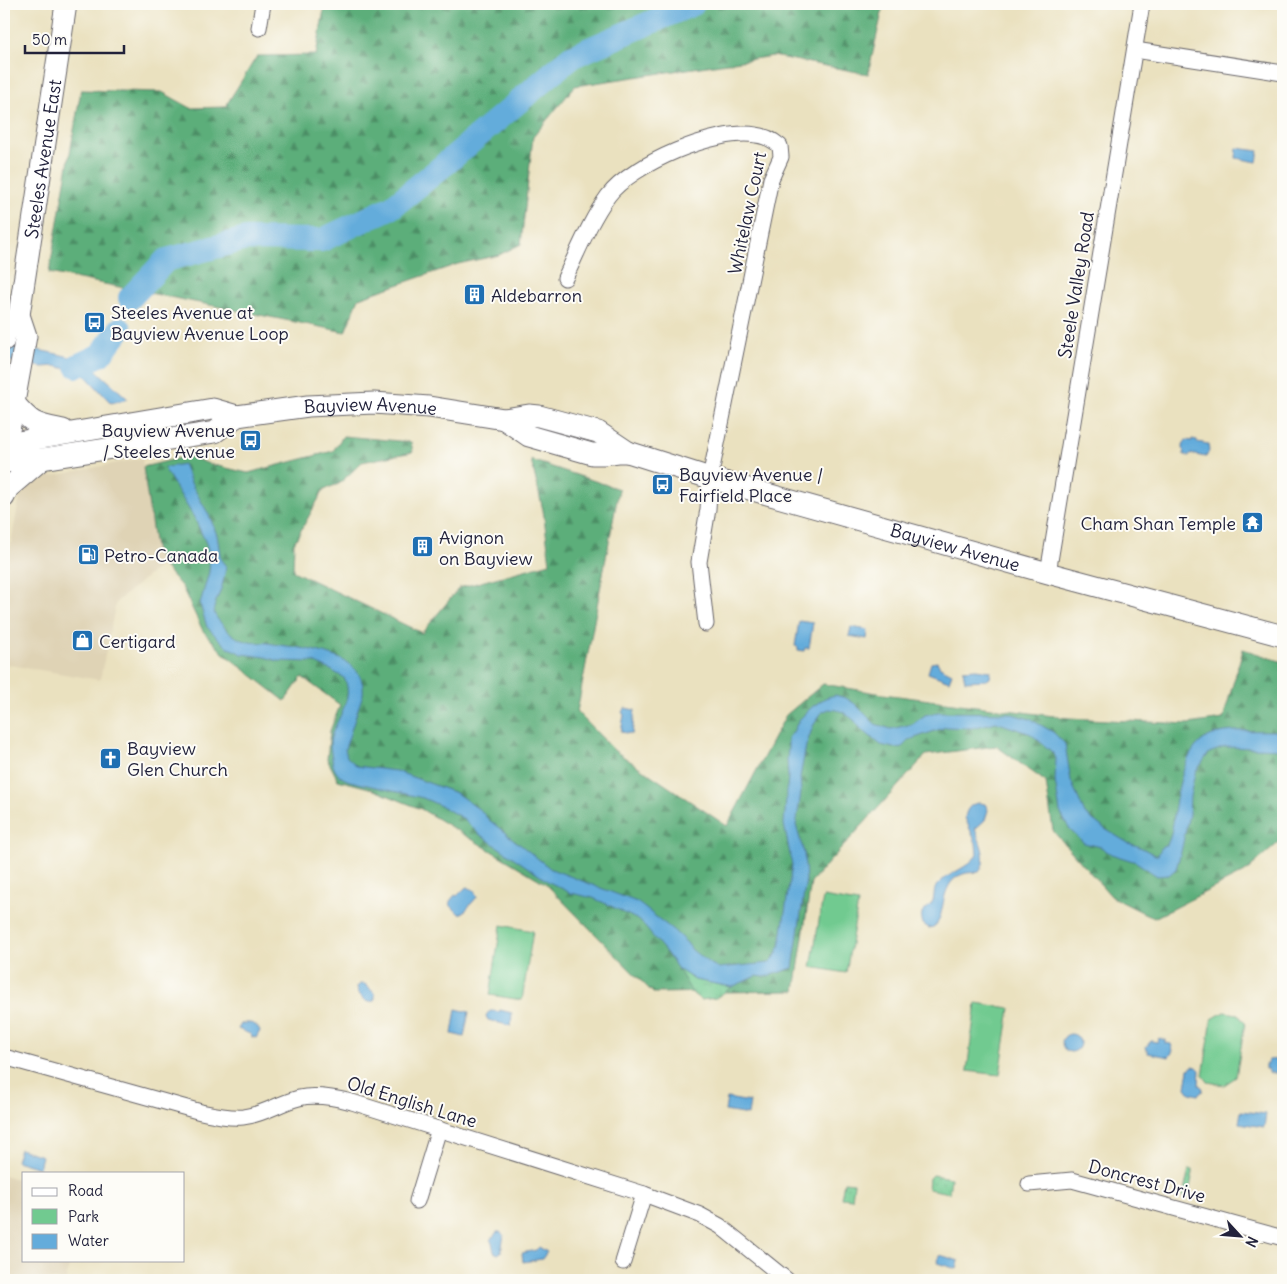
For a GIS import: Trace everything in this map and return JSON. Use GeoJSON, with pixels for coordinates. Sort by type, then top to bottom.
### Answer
{"type":"FeatureCollection","features":[{"type":"Feature","properties":{"kind":"main road","name":"Steeles Avenue East"},"geometry":{"type":"LineString","coordinates":[[4,337],[19,315],[66,4]]}},
{"type":"Feature","properties":{"kind":"main road","name":"Steeles Avenue East"},"geometry":{"type":"LineString","coordinates":[[4,451],[26,336],[19,315]]}},
{"type":"Feature","properties":{"kind":"main road"},"geometry":{"type":"LineString","coordinates":[[15,400],[28,419],[39,425],[76,432]]}},
{"type":"Feature","properties":{"kind":"main road","name":"Bayview Avenue"},"geometry":{"type":"LineString","coordinates":[[4,451],[76,432],[213,409],[237,416],[308,406],[374,403],[430,407],[504,419],[534,415],[604,434],[628,452],[710,478],[1048,573],[1283,636]]}},
{"type":"Feature","properties":{"kind":"main road","name":"Bayview Avenue"},"geometry":{"type":"LineString","coordinates":[[4,451],[42,459],[215,432],[237,416]]}},
{"type":"Feature","properties":{"kind":"main road"},"geometry":{"type":"LineString","coordinates":[[4,496],[8,488],[42,459]]}},
{"type":"Feature","properties":{"kind":"street"},"geometry":{"type":"LineString","coordinates":[[259,28],[263,4]]}},
{"type":"Feature","properties":{"kind":"street","name":"Steele Valley Road"},"geometry":{"type":"LineString","coordinates":[[1048,573],[1142,4]]}},
{"type":"Feature","properties":{"kind":"street"},"geometry":{"type":"LineString","coordinates":[[1135,50],[1283,72]]}},
{"type":"Feature","properties":{"kind":"street","name":"Whitelaw Court"},"geometry":{"type":"LineString","coordinates":[[564,278],[608,196],[623,182],[642,169],[664,156],[716,136],[755,134],[771,139],[780,146],[780,158],[772,180],[710,478]]}},
{"type":"Feature","properties":{"kind":"street"},"geometry":{"type":"LineString","coordinates":[[706,624],[699,562],[708,510],[710,478]]}},
{"type":"Feature","properties":{"kind":"street","name":"Old English Lane"},"geometry":{"type":"LineString","coordinates":[[4,1058],[215,1116],[254,1115],[298,1098],[309,1096],[338,1098],[644,1194],[700,1214],[720,1226],[788,1280]]}},
{"type":"Feature","properties":{"kind":"street"},"geometry":{"type":"LineString","coordinates":[[417,1201],[439,1129]]}},
{"type":"Feature","properties":{"kind":"street","name":"Doncrest Drive"},"geometry":{"type":"LineString","coordinates":[[1029,1184],[1072,1180],[1283,1238]]}},
{"type":"Feature","properties":{"kind":"street"},"geometry":{"type":"LineString","coordinates":[[623,1262],[644,1194]]}},
{"type":"Feature","properties":{"kind":"shaded area"},"geometry":{"type":"Polygon","coordinates":[[[142,458],[155,548],[162,564],[116,602],[100,680],[4,664],[4,579],[21,491],[33,480],[142,458]]]}},
{"type":"Feature","properties":{"kind":"shaded area"},"geometry":{"type":"Polygon","coordinates":[[[4,1175],[22,1180],[22,1262],[70,1262],[66,1280],[4,1280],[4,1175]]]}},
{"type":"Feature","properties":{"kind":"green space"},"geometry":{"type":"Polygon","coordinates":[[[325,4],[884,4],[868,74],[773,56],[575,86],[533,137],[521,244],[499,255],[458,264],[359,298],[345,332],[49,273],[81,90],[162,92],[191,108],[225,107],[257,56],[316,55],[325,4]]]}},
{"type":"Feature","properties":{"kind":"green space"},"geometry":{"type":"Polygon","coordinates":[[[343,436],[411,442],[413,452],[362,462],[339,484],[324,489],[294,543],[293,571],[422,633],[459,588],[550,563],[543,510],[531,460],[619,489],[577,712],[615,751],[727,826],[786,715],[823,684],[883,694],[1069,718],[1188,724],[1223,719],[1243,649],[1283,662],[1283,839],[1245,872],[1154,918],[1112,897],[1053,831],[1046,782],[996,746],[926,755],[811,882],[795,991],[653,993],[545,883],[421,809],[369,788],[338,780],[327,759],[330,731],[340,705],[302,677],[285,701],[223,653],[203,631],[182,587],[162,564],[155,548],[143,467],[188,456],[209,464],[248,473],[333,451],[343,436]]]}},
{"type":"Feature","properties":{"kind":"green space"},"geometry":{"type":"Polygon","coordinates":[[[823,897],[858,903],[846,973],[811,967],[823,897]]]}},
{"type":"Feature","properties":{"kind":"green space"},"geometry":{"type":"Polygon","coordinates":[[[501,925],[533,931],[522,1000],[490,995],[501,925]]]}},
{"type":"Feature","properties":{"kind":"green space"},"geometry":{"type":"Polygon","coordinates":[[[678,969],[695,980],[732,987],[716,998],[701,1000],[693,994],[678,969]]]}},
{"type":"Feature","properties":{"kind":"green space"},"geometry":{"type":"Polygon","coordinates":[[[976,1003],[1010,1008],[1000,1075],[967,1071],[976,1003]]]}},
{"type":"Feature","properties":{"kind":"green space"},"geometry":{"type":"Polygon","coordinates":[[[1224,1012],[1238,1014],[1245,1023],[1236,1077],[1224,1085],[1208,1082],[1203,1075],[1212,1019],[1224,1012]]]}},
{"type":"Feature","properties":{"kind":"green space"},"geometry":{"type":"Polygon","coordinates":[[[1189,1169],[1193,1170],[1193,1173],[1188,1197],[1185,1199],[1183,1196],[1189,1169]]]}},
{"type":"Feature","properties":{"kind":"green space"},"geometry":{"type":"Polygon","coordinates":[[[932,1175],[951,1178],[949,1193],[928,1189],[929,1178],[932,1175]]]}},
{"type":"Feature","properties":{"kind":"green space"},"geometry":{"type":"Polygon","coordinates":[[[844,1182],[854,1183],[852,1199],[841,1198],[844,1182]]]}},
{"type":"Feature","properties":{"kind":"water"},"geometry":{"type":"Polygon","coordinates":[[[1237,148],[1259,151],[1257,162],[1236,158],[1237,148]]]}},
{"type":"Feature","properties":{"kind":"water"},"geometry":{"type":"Polygon","coordinates":[[[4,344],[67,356],[88,363],[128,399],[111,403],[83,373],[55,366],[42,367],[4,360],[4,344]]]}},
{"type":"Feature","properties":{"kind":"water"},"geometry":{"type":"Polygon","coordinates":[[[1192,439],[1208,444],[1209,451],[1206,457],[1190,454],[1189,456],[1184,455],[1183,446],[1186,440],[1192,441],[1192,439]]]}},
{"type":"Feature","properties":{"kind":"water"},"geometry":{"type":"Polygon","coordinates":[[[183,464],[192,485],[209,515],[217,535],[221,560],[226,566],[214,608],[215,614],[226,629],[242,640],[328,654],[343,660],[354,668],[361,679],[363,694],[345,749],[347,757],[357,766],[396,771],[456,793],[480,810],[489,820],[551,869],[637,902],[673,930],[692,950],[719,968],[769,963],[780,946],[792,865],[784,824],[788,776],[788,738],[799,720],[812,707],[825,698],[835,695],[846,698],[855,704],[875,724],[891,729],[913,724],[925,715],[938,712],[1008,713],[1030,719],[1053,732],[1065,744],[1071,781],[1085,814],[1128,843],[1155,855],[1158,855],[1162,846],[1167,845],[1169,840],[1182,775],[1189,756],[1199,744],[1210,736],[1223,732],[1283,731],[1283,749],[1225,747],[1209,753],[1195,773],[1190,796],[1189,814],[1176,869],[1169,875],[1157,876],[1136,862],[1111,854],[1101,847],[1084,843],[1070,830],[1060,812],[1055,781],[1056,758],[1052,752],[1031,734],[996,722],[972,728],[946,727],[909,740],[902,747],[894,748],[881,745],[843,712],[829,709],[822,712],[813,726],[806,746],[800,777],[801,793],[796,825],[804,853],[806,879],[793,968],[765,977],[756,976],[732,987],[695,980],[678,969],[640,921],[593,898],[571,893],[549,882],[479,834],[464,819],[423,798],[350,781],[339,775],[334,767],[330,742],[346,703],[347,686],[344,678],[313,662],[278,661],[242,654],[227,647],[207,627],[200,604],[209,572],[210,556],[195,519],[164,468],[183,464]]]}},
{"type":"Feature","properties":{"kind":"water"},"geometry":{"type":"Polygon","coordinates":[[[799,621],[813,623],[809,648],[805,648],[804,651],[798,650],[798,647],[795,646],[799,621]]]}},
{"type":"Feature","properties":{"kind":"water"},"geometry":{"type":"Polygon","coordinates":[[[851,627],[868,630],[867,639],[849,636],[851,627]]]}},
{"type":"Feature","properties":{"kind":"water"},"geometry":{"type":"Polygon","coordinates":[[[937,662],[940,667],[952,673],[949,681],[928,673],[931,663],[937,662]]]}},
{"type":"Feature","properties":{"kind":"water"},"geometry":{"type":"Polygon","coordinates":[[[963,670],[991,671],[990,678],[987,680],[965,681],[963,670]]]}},
{"type":"Feature","properties":{"kind":"water"},"geometry":{"type":"Polygon","coordinates":[[[625,708],[635,710],[632,734],[621,732],[624,715],[622,712],[625,708]]]}},
{"type":"Feature","properties":{"kind":"water"},"geometry":{"type":"Polygon","coordinates":[[[980,803],[985,804],[988,810],[985,820],[975,829],[983,851],[982,867],[979,872],[965,873],[954,879],[945,895],[939,920],[935,926],[929,928],[923,924],[922,914],[932,902],[937,885],[969,863],[977,855],[976,843],[965,818],[969,807],[980,803]]]}},
{"type":"Feature","properties":{"kind":"water"},"geometry":{"type":"Polygon","coordinates":[[[467,887],[474,890],[477,897],[464,912],[459,914],[451,906],[450,901],[467,887]]]}},
{"type":"Feature","properties":{"kind":"water"},"geometry":{"type":"Polygon","coordinates":[[[360,984],[365,984],[373,992],[375,996],[374,1001],[367,1002],[358,993],[357,987],[360,984]]]}},
{"type":"Feature","properties":{"kind":"water"},"geometry":{"type":"Polygon","coordinates":[[[456,1009],[469,1012],[464,1037],[452,1034],[456,1009]]]}},
{"type":"Feature","properties":{"kind":"water"},"geometry":{"type":"Polygon","coordinates":[[[500,1010],[512,1013],[511,1026],[488,1020],[486,1016],[488,1012],[499,1012],[500,1010]]]}},
{"type":"Feature","properties":{"kind":"water"},"geometry":{"type":"Polygon","coordinates":[[[241,1024],[254,1024],[258,1027],[260,1031],[256,1038],[238,1029],[241,1024]]]}},
{"type":"Feature","properties":{"kind":"water"},"geometry":{"type":"Polygon","coordinates":[[[1067,1034],[1075,1034],[1080,1039],[1078,1050],[1067,1052],[1062,1047],[1062,1039],[1067,1034]]]}},
{"type":"Feature","properties":{"kind":"water"},"geometry":{"type":"Polygon","coordinates":[[[1159,1038],[1165,1040],[1165,1043],[1171,1044],[1173,1051],[1169,1057],[1148,1053],[1146,1047],[1151,1041],[1157,1042],[1159,1038]]]}},
{"type":"Feature","properties":{"kind":"water"},"geometry":{"type":"Polygon","coordinates":[[[1283,1059],[1283,1073],[1268,1073],[1268,1069],[1265,1069],[1265,1064],[1268,1064],[1268,1060],[1283,1059]]]}},
{"type":"Feature","properties":{"kind":"water"},"geometry":{"type":"Polygon","coordinates":[[[1193,1066],[1200,1070],[1199,1085],[1203,1088],[1202,1092],[1198,1095],[1190,1093],[1186,1088],[1189,1069],[1193,1066]]]}},
{"type":"Feature","properties":{"kind":"water"},"geometry":{"type":"Polygon","coordinates":[[[727,1098],[750,1102],[748,1115],[725,1111],[727,1098]]]}},
{"type":"Feature","properties":{"kind":"water"},"geometry":{"type":"Polygon","coordinates":[[[1241,1111],[1266,1114],[1264,1127],[1239,1123],[1241,1111]]]}},
{"type":"Feature","properties":{"kind":"water"},"geometry":{"type":"Polygon","coordinates":[[[20,1149],[42,1156],[39,1168],[16,1161],[20,1149]]]}},
{"type":"Feature","properties":{"kind":"water"},"geometry":{"type":"Polygon","coordinates":[[[497,1232],[504,1235],[501,1252],[498,1254],[494,1252],[490,1240],[497,1232]]]}},
{"type":"Feature","properties":{"kind":"water"},"geometry":{"type":"Polygon","coordinates":[[[539,1247],[547,1252],[542,1259],[523,1262],[522,1253],[536,1250],[539,1247]]]}},
{"type":"Feature","properties":{"kind":"water"},"geometry":{"type":"Polygon","coordinates":[[[940,1255],[959,1261],[957,1269],[937,1263],[940,1255]]]}},
{"type":"Feature","properties":{"kind":"waterway"},"geometry":{"type":"LineString","coordinates":[[130,298],[166,260],[246,239],[322,240],[392,207],[571,57],[693,4]]}},
{"type":"Feature","properties":{"kind":"waterway"},"geometry":{"type":"LineString","coordinates":[[77,366],[100,355],[120,329]]}},
{"type":"Feature","properties":{"kind":"place","name":"Aldebarron"},"geometry":{"type":"Point","coordinates":[475,295]}},
{"type":"Feature","properties":{"kind":"place","name":"Steeles Avenue at Bayview Avenue Loop"},"geometry":{"type":"Point","coordinates":[95,322]}},
{"type":"Feature","properties":{"kind":"place","name":"Bayview Avenue / Steeles Avenue"},"geometry":{"type":"Point","coordinates":[251,440]}},
{"type":"Feature","properties":{"kind":"place","name":"Bayview Avenue / Fairfield Place"},"geometry":{"type":"Point","coordinates":[663,484]}},
{"type":"Feature","properties":{"kind":"place","name":"Cham Shan Temple"},"geometry":{"type":"Point","coordinates":[1252,523]}},
{"type":"Feature","properties":{"kind":"place","name":"Avignon on Bayview"},"geometry":{"type":"Point","coordinates":[423,547]}},
{"type":"Feature","properties":{"kind":"place","name":"Petro-Canada"},"geometry":{"type":"Point","coordinates":[88,555]}},
{"type":"Feature","properties":{"kind":"place","name":"Certigard"},"geometry":{"type":"Point","coordinates":[83,641]}},
{"type":"Feature","properties":{"kind":"place","name":"Bayview Glen Church"},"geometry":{"type":"Point","coordinates":[111,758]}}]}
